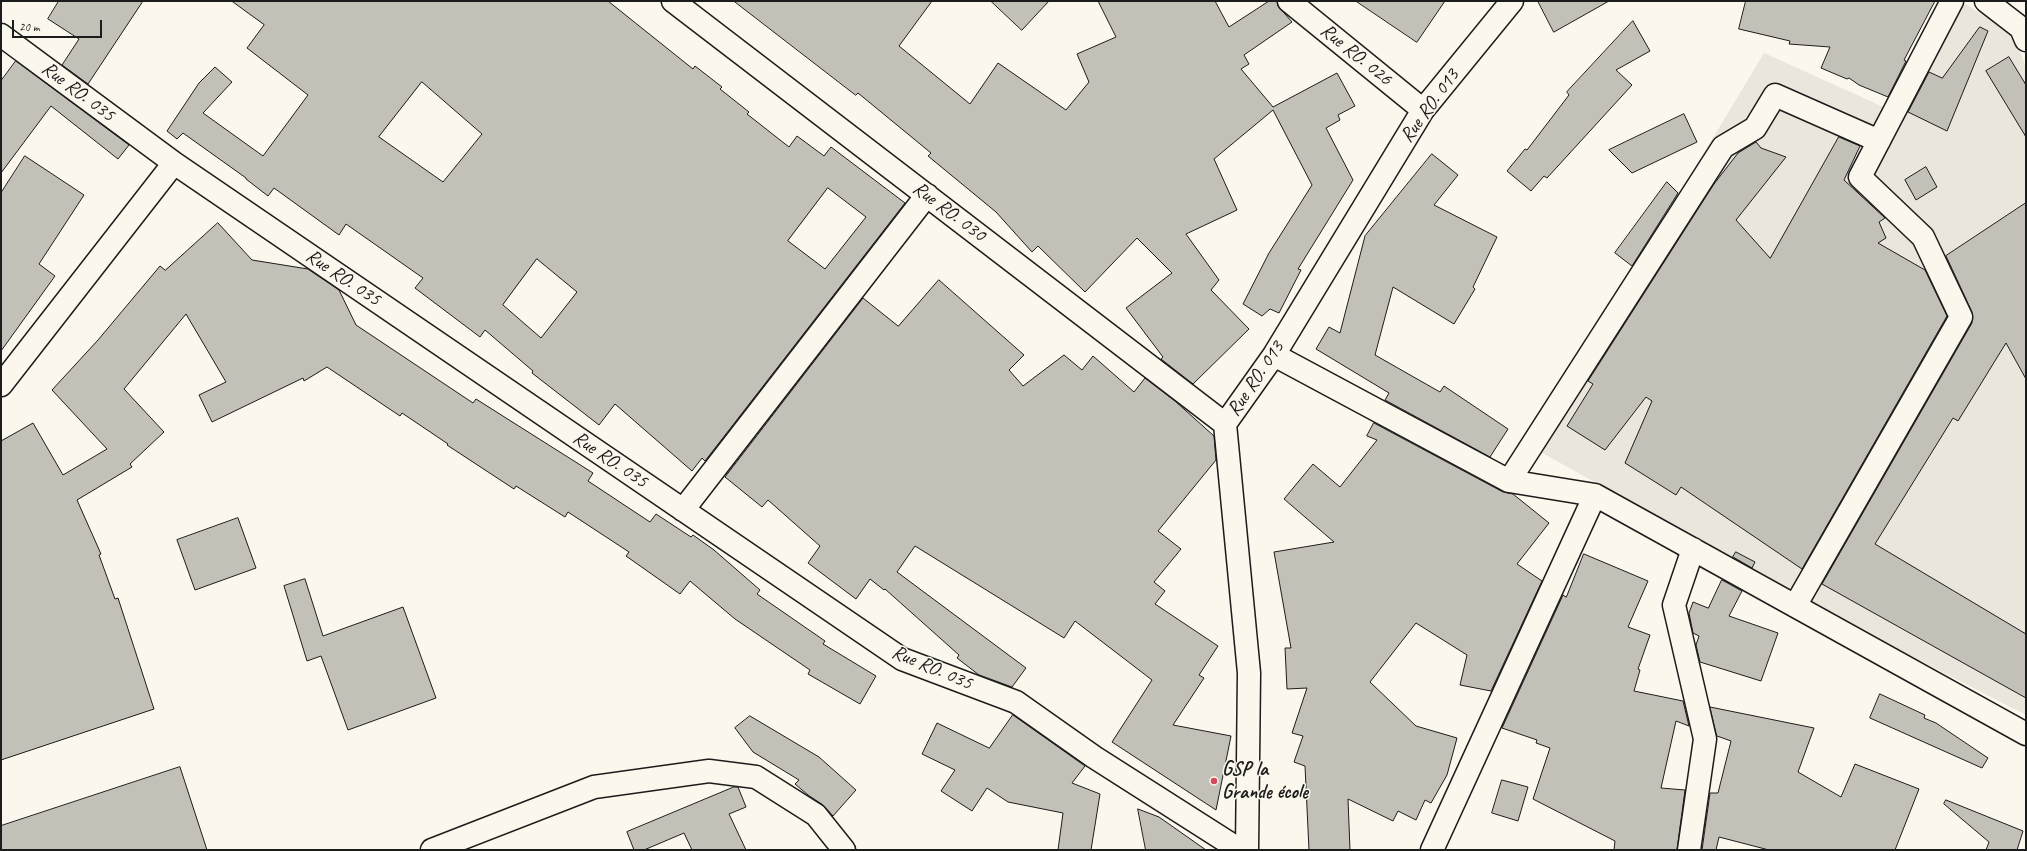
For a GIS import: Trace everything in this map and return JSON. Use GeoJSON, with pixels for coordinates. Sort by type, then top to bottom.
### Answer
{"type":"FeatureCollection","features":[{"type":"Feature","properties":{"kind":"street","name":"Rue RO. 030"},"geometry":{"type":"LineString","coordinates":[[673,1],[1225,424]]}},
{"type":"Feature","properties":{"kind":"street","name":"Rue RO. 026"},"geometry":{"type":"LineString","coordinates":[[1289,1],[1423,110]]}},
{"type":"Feature","properties":{"kind":"street","name":"Rue RO. 013"},"geometry":{"type":"LineString","coordinates":[[1247,850],[1249,673],[1225,424],[1274,355],[1423,110],[1512,1]]}},
{"type":"Feature","properties":{"kind":"street"},"geometry":{"type":"LineString","coordinates":[[1795,606],[1961,317],[1924,237],[1860,177],[1952,1]]}},
{"type":"Feature","properties":{"kind":"street"},"geometry":{"type":"LineString","coordinates":[[1986,1],[2024,30]]}},
{"type":"Feature","properties":{"kind":"street","name":"Rue RO. 035"},"geometry":{"type":"LineString","coordinates":[[1,35],[174,163],[902,659],[1016,702],[1094,757],[1240,850]]}},
{"type":"Feature","properties":{"kind":"street"},"geometry":{"type":"LineString","coordinates":[[1509,481],[1723,147],[1755,128],[1775,95],[1879,141]]}},
{"type":"Feature","properties":{"kind":"street"},"geometry":{"type":"LineString","coordinates":[[1,385],[174,163]]}},
{"type":"Feature","properties":{"kind":"street"},"geometry":{"type":"LineString","coordinates":[[683,510],[926,195]]}},
{"type":"Feature","properties":{"kind":"street"},"geometry":{"type":"LineString","coordinates":[[1274,355],[1509,481],[1595,495],[2026,734]]}},
{"type":"Feature","properties":{"kind":"street"},"geometry":{"type":"LineString","coordinates":[[1432,850],[1595,495]]}},
{"type":"Feature","properties":{"kind":"street"},"geometry":{"type":"LineString","coordinates":[[1689,850],[1705,739],[1674,605],[1693,549]]}},
{"type":"Feature","properties":{"kind":"street"},"geometry":{"type":"LineString","coordinates":[[432,850],[594,787],[708,771],[756,777],[816,814],[844,850]]}},
{"type":"Feature","properties":{"kind":"shaded area"},"geometry":{"type":"Polygon","coordinates":[[[1961,1],[2013,34],[2026,67],[2026,715],[1864,632],[1528,445],[1764,53],[1888,109],[1961,1]]]}},
{"type":"Feature","properties":{"kind":"building"},"geometry":{"type":"Polygon","coordinates":[[[59,1],[143,1],[88,84],[62,65],[79,39],[48,19],[59,1]]]}},
{"type":"Feature","properties":{"kind":"building"},"geometry":{"type":"Polygon","coordinates":[[[232,1],[608,1],[693,69],[695,66],[722,87],[720,89],[749,112],[747,114],[789,147],[797,136],[824,156],[831,147],[905,203],[705,461],[702,458],[692,471],[615,404],[599,425],[532,373],[533,371],[485,330],[480,337],[415,288],[423,278],[346,224],[339,235],[274,188],[268,196],[246,178],[183,133],[177,139],[167,131],[199,83],[215,67],[232,82],[203,113],[263,156],[308,95],[247,48],[264,25],[232,1]],[[422,82],[379,137],[443,182],[482,134],[422,82]],[[828,188],[788,241],[825,269],[866,217],[828,188]],[[537,259],[503,305],[541,338],[577,292],[537,259]]]}},
{"type":"Feature","properties":{"kind":"building"},"geometry":{"type":"Polygon","coordinates":[[[734,1],[932,1],[899,46],[970,104],[998,63],[1066,110],[1089,82],[1077,54],[1116,37],[1098,1],[1215,1],[1229,27],[1269,1],[1277,1],[1278,6],[1292,22],[1244,55],[1249,64],[1241,69],[1273,107],[1337,73],[1355,106],[1338,115],[1340,120],[1326,128],[1353,180],[1298,269],[1301,270],[1279,313],[1270,309],[1262,316],[1243,304],[1269,253],[1312,185],[1273,110],[1214,159],[1237,210],[1186,234],[1219,280],[1211,290],[1249,329],[1193,384],[1161,359],[1163,357],[1126,308],[1172,273],[1137,238],[1085,292],[1038,246],[1032,252],[996,212],[928,156],[931,153],[858,93],[856,95],[734,1]]]}},
{"type":"Feature","properties":{"kind":"building"},"geometry":{"type":"Polygon","coordinates":[[[991,1],[1049,1],[1022,30],[991,1]]]}},
{"type":"Feature","properties":{"kind":"building"},"geometry":{"type":"Polygon","coordinates":[[[1356,1],[1445,1],[1417,42],[1356,1]]]}},
{"type":"Feature","properties":{"kind":"building"},"geometry":{"type":"Polygon","coordinates":[[[1538,1],[1609,1],[1554,32],[1538,1]]]}},
{"type":"Feature","properties":{"kind":"building"},"geometry":{"type":"Polygon","coordinates":[[[1746,1],[1935,1],[1904,60],[1906,61],[1888,97],[1859,85],[1849,78],[1847,79],[1821,68],[1830,47],[1789,44],[1790,41],[1739,29],[1746,1]]]}},
{"type":"Feature","properties":{"kind":"building"},"geometry":{"type":"Polygon","coordinates":[[[1633,21],[1650,51],[1616,70],[1632,85],[1547,178],[1544,176],[1531,191],[1507,171],[1525,149],[1527,150],[1569,95],[1567,92],[1633,21]]]}},
{"type":"Feature","properties":{"kind":"building"},"geometry":{"type":"Polygon","coordinates":[[[1980,27],[1988,31],[1947,131],[1908,112],[1929,72],[1942,78],[1980,27]]]}},
{"type":"Feature","properties":{"kind":"building"},"geometry":{"type":"Polygon","coordinates":[[[2009,57],[2026,85],[2026,137],[1986,71],[2009,57]]]}},
{"type":"Feature","properties":{"kind":"building"},"geometry":{"type":"Polygon","coordinates":[[[16,61],[129,145],[118,159],[51,106],[1,173],[1,81],[16,61]]]}},
{"type":"Feature","properties":{"kind":"building"},"geometry":{"type":"Polygon","coordinates":[[[1684,114],[1697,142],[1632,173],[1609,150],[1684,114]]]}},
{"type":"Feature","properties":{"kind":"building"},"geometry":{"type":"Polygon","coordinates":[[[1839,137],[1860,146],[1844,180],[1885,218],[1879,222],[1886,238],[1878,243],[1925,270],[1947,316],[1802,569],[1681,487],[1676,495],[1625,463],[1652,401],[1646,397],[1605,450],[1567,426],[1593,384],[1588,381],[1714,184],[1738,153],[1756,142],[1761,148],[1786,157],[1736,220],[1770,258],[1839,137]]]}},
{"type":"Feature","properties":{"kind":"building"},"geometry":{"type":"Polygon","coordinates":[[[1432,154],[1458,175],[1434,205],[1497,237],[1473,287],[1475,289],[1454,324],[1393,287],[1375,355],[1440,392],[1444,386],[1508,429],[1490,457],[1385,400],[1389,393],[1316,349],[1329,327],[1340,333],[1365,236],[1432,154]]]}},
{"type":"Feature","properties":{"kind":"building"},"geometry":{"type":"Polygon","coordinates":[[[25,156],[84,195],[39,264],[55,276],[1,351],[1,193],[25,156]]]}},
{"type":"Feature","properties":{"kind":"building"},"geometry":{"type":"Polygon","coordinates":[[[1926,167],[1937,187],[1916,200],[1905,180],[1926,167]]]}},
{"type":"Feature","properties":{"kind":"building"},"geometry":{"type":"Polygon","coordinates":[[[1667,182],[1678,193],[1632,266],[1615,253],[1667,182]]]}},
{"type":"Feature","properties":{"kind":"building"},"geometry":{"type":"Polygon","coordinates":[[[2026,203],[2026,379],[2006,343],[1958,421],[1953,418],[1875,544],[2026,634],[2026,698],[1822,584],[1972,323],[1972,312],[1946,256],[2026,203]]]}},
{"type":"Feature","properties":{"kind":"building"},"geometry":{"type":"Polygon","coordinates":[[[218,223],[252,260],[308,269],[339,290],[356,325],[473,403],[476,399],[593,473],[588,481],[650,522],[656,514],[691,537],[693,535],[714,550],[760,590],[757,594],[825,641],[823,644],[876,676],[860,704],[808,674],[810,670],[735,619],[690,581],[680,594],[626,556],[629,552],[568,512],[565,517],[516,486],[514,489],[447,445],[448,444],[402,413],[400,416],[327,367],[304,381],[303,378],[212,422],[199,395],[226,382],[186,314],[124,389],[164,432],[130,464],[132,467],[77,500],[101,554],[99,555],[115,599],[118,598],[154,709],[1,760],[1,441],[33,423],[63,475],[107,449],[52,390],[98,340],[160,266],[165,270],[218,223]]]}},
{"type":"Feature","properties":{"kind":"building"},"geometry":{"type":"Polygon","coordinates":[[[939,280],[1024,355],[1009,370],[1023,386],[1064,355],[1082,370],[1093,356],[1134,392],[1145,378],[1175,401],[1214,436],[1216,460],[1158,531],[1181,549],[1154,582],[1165,591],[1155,604],[1218,646],[1199,675],[1204,678],[1173,725],[1231,736],[1216,810],[1112,742],[1152,680],[1075,621],[1064,638],[915,546],[897,572],[1026,668],[1012,687],[979,675],[957,658],[959,655],[885,589],[884,590],[870,579],[856,599],[808,563],[820,546],[768,500],[762,507],[725,477],[863,298],[898,326],[939,280]]]}},
{"type":"Feature","properties":{"kind":"building"},"geometry":{"type":"Polygon","coordinates":[[[1374,423],[1503,492],[1513,494],[1549,523],[1517,564],[1542,581],[1491,691],[1460,685],[1467,655],[1416,623],[1370,682],[1416,726],[1457,738],[1447,775],[1431,803],[1425,800],[1416,820],[1398,811],[1393,821],[1348,799],[1350,850],[1309,850],[1305,766],[1294,762],[1303,736],[1292,733],[1307,688],[1287,689],[1285,648],[1291,648],[1274,552],[1334,542],[1284,499],[1313,464],[1340,487],[1377,440],[1367,436],[1374,423]]]}},
{"type":"Feature","properties":{"kind":"building"},"geometry":{"type":"Polygon","coordinates":[[[238,518],[256,568],[195,590],[177,540],[238,518]]]}},
{"type":"Feature","properties":{"kind":"building"},"geometry":{"type":"Polygon","coordinates":[[[1736,552],[1755,562],[1752,568],[1733,557],[1736,552]]]}},
{"type":"Feature","properties":{"kind":"building"},"geometry":{"type":"Polygon","coordinates":[[[1584,554],[1648,581],[1628,627],[1650,635],[1638,669],[1640,670],[1634,691],[1683,701],[1689,726],[1676,721],[1661,788],[1685,790],[1677,850],[1614,850],[1615,841],[1533,799],[1550,748],[1536,743],[1537,740],[1502,728],[1563,595],[1566,597],[1584,554]]]}},
{"type":"Feature","properties":{"kind":"building"},"geometry":{"type":"Polygon","coordinates":[[[305,579],[323,636],[403,607],[436,698],[348,730],[321,656],[307,661],[284,586],[305,579]]]}},
{"type":"Feature","properties":{"kind":"building"},"geometry":{"type":"Polygon","coordinates":[[[1722,580],[1742,591],[1729,616],[1778,633],[1761,681],[1700,662],[1696,645],[1699,636],[1693,633],[1689,613],[1693,602],[1708,608],[1722,580]]]}},
{"type":"Feature","properties":{"kind":"building"},"geometry":{"type":"Polygon","coordinates":[[[1880,694],[1925,715],[1924,718],[1936,723],[1988,758],[1982,768],[1870,718],[1880,694]]]}},
{"type":"Feature","properties":{"kind":"building"},"geometry":{"type":"Polygon","coordinates":[[[1710,707],[1814,728],[1798,772],[1841,797],[1855,764],[1919,789],[1895,850],[1769,850],[1719,837],[1716,850],[1702,850],[1710,793],[1718,793],[1731,741],[1717,736],[1710,707]]]}},
{"type":"Feature","properties":{"kind":"building"},"geometry":{"type":"Polygon","coordinates":[[[1013,715],[1085,766],[1072,783],[1100,794],[1091,850],[1058,850],[1063,813],[1008,802],[987,788],[972,811],[941,791],[955,770],[922,754],[937,723],[989,748],[1013,715]]]}},
{"type":"Feature","properties":{"kind":"building"},"geometry":{"type":"Polygon","coordinates":[[[750,716],[819,757],[856,790],[833,816],[823,805],[795,784],[799,780],[753,752],[735,728],[750,716]]]}},
{"type":"Feature","properties":{"kind":"building"},"geometry":{"type":"Polygon","coordinates":[[[180,767],[207,850],[1,850],[1,826],[180,767]]]}},
{"type":"Feature","properties":{"kind":"building"},"geometry":{"type":"Polygon","coordinates":[[[1502,780],[1528,787],[1518,821],[1492,813],[1502,780]]]}},
{"type":"Feature","properties":{"kind":"building"},"geometry":{"type":"Polygon","coordinates":[[[734,787],[738,787],[746,807],[729,814],[746,850],[692,850],[684,833],[644,850],[634,850],[627,832],[734,787]]]}},
{"type":"Feature","properties":{"kind":"building"},"geometry":{"type":"Polygon","coordinates":[[[1946,800],[2023,831],[2017,850],[1986,850],[1989,842],[1944,804],[1946,800]]]}},
{"type":"Feature","properties":{"kind":"building"},"geometry":{"type":"Polygon","coordinates":[[[1138,809],[1159,817],[1206,850],[1146,850],[1138,809]]]}},
{"type":"Feature","properties":{"kind":"place","name":"GSP la Grande école"},"geometry":{"type":"Point","coordinates":[1214,781]}}]}
